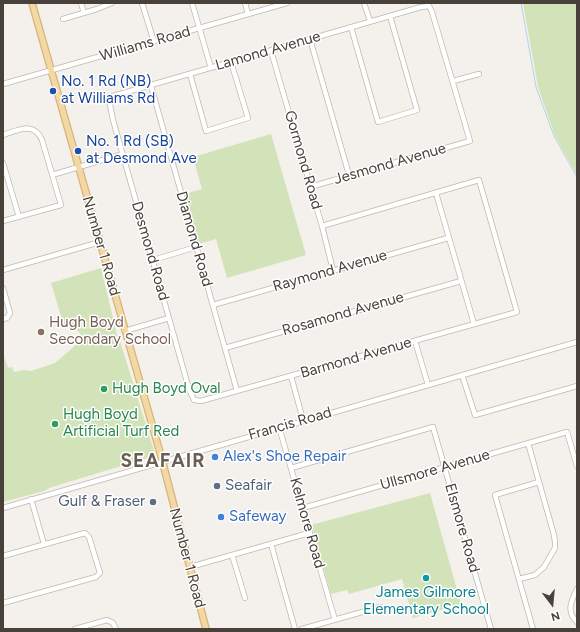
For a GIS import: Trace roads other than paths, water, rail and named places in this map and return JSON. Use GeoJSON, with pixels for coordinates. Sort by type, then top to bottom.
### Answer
{"type":"FeatureCollection","features":[{"type":"Feature","properties":{"kind":"main road","name":"Number 1 Road"},"geometry":{"type":"LineString","coordinates":[[32,3],[162,461],[206,629]]}},
{"type":"Feature","properties":{"kind":"street"},"geometry":{"type":"LineString","coordinates":[[81,3],[84,13]]}},
{"type":"Feature","properties":{"kind":"street"},"geometry":{"type":"LineString","coordinates":[[62,19],[112,3]]}},
{"type":"Feature","properties":{"kind":"street"},"geometry":{"type":"LineString","coordinates":[[142,3],[154,42]]}},
{"type":"Feature","properties":{"kind":"street"},"geometry":{"type":"LineString","coordinates":[[192,3],[212,68]]}},
{"type":"Feature","properties":{"kind":"street"},"geometry":{"type":"LineString","coordinates":[[245,3],[248,14]]}},
{"type":"Feature","properties":{"kind":"street","name":"Williams Road"},"geometry":{"type":"LineString","coordinates":[[3,84],[286,3]]}},
{"type":"Feature","properties":{"kind":"street"},"geometry":{"type":"LineString","coordinates":[[364,3],[370,22]]}},
{"type":"Feature","properties":{"kind":"street","name":"Lamond Avenue"},"geometry":{"type":"LineString","coordinates":[[109,100],[113,96],[421,7],[429,6],[453,81]]}},
{"type":"Feature","properties":{"kind":"street"},"geometry":{"type":"LineString","coordinates":[[351,27],[378,122],[417,110],[390,16]]}},
{"type":"Feature","properties":{"kind":"street"},"geometry":{"type":"LineString","coordinates":[[310,39],[350,175]]}},
{"type":"Feature","properties":{"kind":"street","name":"Gormond Road"},"geometry":{"type":"LineString","coordinates":[[271,51],[322,226],[333,270]]}},
{"type":"Feature","properties":{"kind":"street"},"geometry":{"type":"LineString","coordinates":[[190,74],[206,131],[213,129],[248,118],[231,62]]}},
{"type":"Feature","properties":{"kind":"street"},"geometry":{"type":"LineString","coordinates":[[453,81],[479,74]]}},
{"type":"Feature","properties":{"kind":"street","name":"Jesmond Avenue"},"geometry":{"type":"LineString","coordinates":[[310,187],[470,141],[453,81]]}},
{"type":"Feature","properties":{"kind":"street","name":"Diamond Road"},"geometry":{"type":"LineString","coordinates":[[151,86],[237,391]]}},
{"type":"Feature","properties":{"kind":"street","name":"Desmond Road"},"geometry":{"type":"LineString","coordinates":[[109,100],[189,389],[194,400]]}},
{"type":"Feature","properties":{"kind":"street"},"geometry":{"type":"LineString","coordinates":[[3,134],[24,128],[33,129],[39,134],[61,205],[3,221]]}},
{"type":"Feature","properties":{"kind":"street"},"geometry":{"type":"LineString","coordinates":[[52,175],[123,154]]}},
{"type":"Feature","properties":{"kind":"street"},"geometry":{"type":"LineString","coordinates":[[3,163],[19,217]]}},
{"type":"Feature","properties":{"kind":"street","name":"Barmond Avenue"},"geometry":{"type":"LineString","coordinates":[[194,400],[201,402],[518,312],[479,180],[436,193]]}},
{"type":"Feature","properties":{"kind":"street"},"geometry":{"type":"LineString","coordinates":[[322,226],[436,193],[474,324]]}},
{"type":"Feature","properties":{"kind":"street","name":"Raymond Avenue"},"geometry":{"type":"LineString","coordinates":[[213,305],[448,238]]}},
{"type":"Feature","properties":{"kind":"street"},"geometry":{"type":"LineString","coordinates":[[3,270],[100,242]]}},
{"type":"Feature","properties":{"kind":"street"},"geometry":{"type":"LineString","coordinates":[[153,260],[196,247]]}},
{"type":"Feature","properties":{"kind":"street","name":"Rosamond Avenue"},"geometry":{"type":"LineString","coordinates":[[225,348],[461,281]]}},
{"type":"Feature","properties":{"kind":"street"},"geometry":{"type":"LineString","coordinates":[[3,288],[10,313],[7,318],[3,319]]}},
{"type":"Feature","properties":{"kind":"street"},"geometry":{"type":"LineString","coordinates":[[125,331],[169,318]]}},
{"type":"Feature","properties":{"kind":"street"},"geometry":{"type":"LineString","coordinates":[[415,341],[428,385]]}},
{"type":"Feature","properties":{"kind":"street","name":"Francis Road"},"geometry":{"type":"LineString","coordinates":[[3,508],[577,342]]}},
{"type":"Feature","properties":{"kind":"street"},"geometry":{"type":"LineString","coordinates":[[462,375],[475,415],[577,386]]}},
{"type":"Feature","properties":{"kind":"street"},"geometry":{"type":"LineString","coordinates":[[291,376],[303,420]]}},
{"type":"Feature","properties":{"kind":"street","name":"Kelmore Road"},"geometry":{"type":"LineString","coordinates":[[279,427],[335,620]]}},
{"type":"Feature","properties":{"kind":"street","name":"Elsmore Road"},"geometry":{"type":"LineString","coordinates":[[291,468],[432,427],[491,629]]}},
{"type":"Feature","properties":{"kind":"street","name":"Ullsmore Avenue"},"geometry":{"type":"LineString","coordinates":[[303,508],[566,432],[577,466]]}},
{"type":"Feature","properties":{"kind":"street"},"geometry":{"type":"LineString","coordinates":[[519,579],[535,575],[541,571],[553,552],[555,545],[554,535],[528,443]]}},
{"type":"Feature","properties":{"kind":"street"},"geometry":{"type":"LineString","coordinates":[[533,629],[495,495],[539,482]]}},
{"type":"Feature","properties":{"kind":"street"},"geometry":{"type":"LineString","coordinates":[[31,500],[44,544]]}},
{"type":"Feature","properties":{"kind":"street"},"geometry":{"type":"LineString","coordinates":[[3,556],[86,533],[89,537],[99,571],[99,575],[96,577],[3,604]]}},
{"type":"Feature","properties":{"kind":"street"},"geometry":{"type":"LineString","coordinates":[[190,567],[309,533]]}},
{"type":"Feature","properties":{"kind":"street"},"geometry":{"type":"LineString","coordinates":[[271,544],[295,629]]}},
{"type":"Feature","properties":{"kind":"street"},"geometry":{"type":"LineString","coordinates":[[232,555],[245,598]]}},
{"type":"Feature","properties":{"kind":"street"},"geometry":{"type":"LineString","coordinates":[[577,589],[570,608],[571,615],[577,622]]}},
{"type":"Feature","properties":{"kind":"street"},"geometry":{"type":"LineString","coordinates":[[302,629],[380,607]]}},
{"type":"Feature","properties":{"kind":"street"},"geometry":{"type":"LineString","coordinates":[[75,629],[103,621],[111,621],[116,629]]}},
{"type":"Feature","properties":{"kind":"waterway"},"geometry":{"type":"LineString","coordinates":[[521,3],[536,87],[554,136],[577,177]]}},
{"type":"Feature","properties":{"kind":"place","name":"No. 1 Rd (NB) at Williams Rd"},"geometry":{"type":"Point","coordinates":[53,91]}},
{"type":"Feature","properties":{"kind":"place","name":"No. 1 Rd (SB) at Desmond Ave"},"geometry":{"type":"Point","coordinates":[78,151]}},
{"type":"Feature","properties":{"kind":"place","name":"Hugh Boyd Secondary School"},"geometry":{"type":"Point","coordinates":[41,332]}},
{"type":"Feature","properties":{"kind":"place","name":"Hugh Boyd Oval"},"geometry":{"type":"Point","coordinates":[104,389]}},
{"type":"Feature","properties":{"kind":"place","name":"Hugh Boyd Artificial Turf Red"},"geometry":{"type":"Point","coordinates":[55,424]}},
{"type":"Feature","properties":{"kind":"place","name":"Alex's Shoe Repair"},"geometry":{"type":"Point","coordinates":[215,457]}},
{"type":"Feature","properties":{"kind":"place","name":"Seafair"},"geometry":{"type":"Point","coordinates":[217,486]}},
{"type":"Feature","properties":{"kind":"place","name":"Gulf & Fraser"},"geometry":{"type":"Point","coordinates":[153,502]}},
{"type":"Feature","properties":{"kind":"place","name":"Safeway"},"geometry":{"type":"Point","coordinates":[221,517]}},
{"type":"Feature","properties":{"kind":"place","name":"James Gilmore Elementary School"},"geometry":{"type":"Point","coordinates":[426,578]}},
{"type":"Feature","properties":{"kind":"district","name":"SEAFAIR"},"geometry":{"type":"Point","coordinates":[163,461]}}]}
